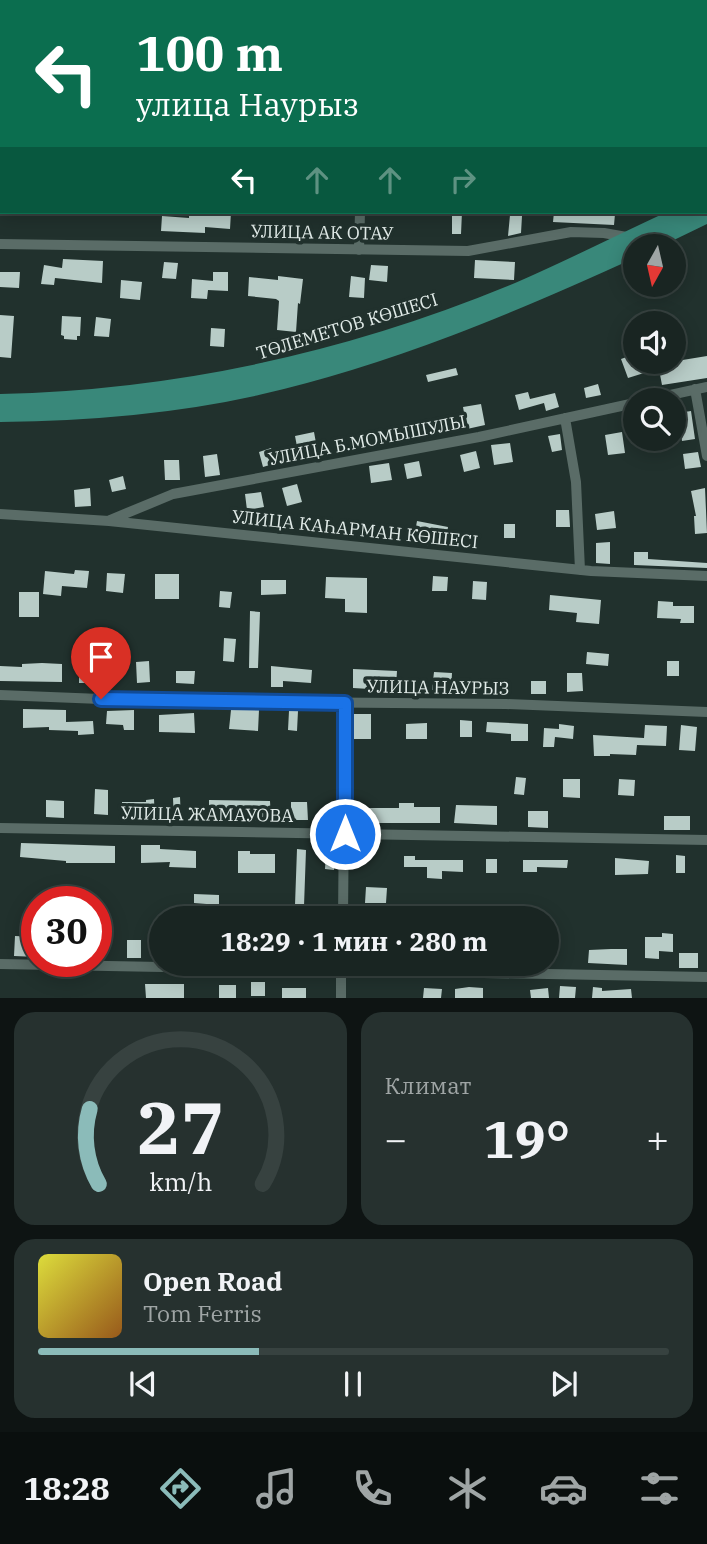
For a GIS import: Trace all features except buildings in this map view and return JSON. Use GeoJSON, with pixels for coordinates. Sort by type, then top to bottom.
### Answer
{"type":"FeatureCollection","features":[{"type":"Feature","properties":{"kind":"main road","name":"ТӨЛЕМЕТОВ КӨШЕСІ"},"geometry":{"type":"LineString","coordinates":[[653,234],[683,214]]}},
{"type":"Feature","properties":{"kind":"main road","name":"ТӨЛЕМЕТОВ КӨШЕСІ"},"geometry":{"type":"LineString","coordinates":[[662,234],[707,215]]}},
{"type":"Feature","properties":{"kind":"main road","name":"ТӨЛЕМЕТОВ КӨШЕСІ"},"geometry":{"type":"LineString","coordinates":[[0,402],[160,391],[294,364],[394,335],[623,250]]}},
{"type":"Feature","properties":{"kind":"main road","name":"ТӨЛЕМЕТОВ КӨШЕСІ"},"geometry":{"type":"LineString","coordinates":[[0,414],[72,412],[161,403],[220,394],[295,377],[400,345],[517,303],[623,251]]}},
{"type":"Feature","properties":{"kind":"street"},"geometry":{"type":"LineString","coordinates":[[359,250],[360,214]]}},
{"type":"Feature","properties":{"kind":"street","name":"УЛИЦА АК ОТАУ"},"geometry":{"type":"LineString","coordinates":[[0,244],[468,251],[571,232],[604,233],[623,240]]}},
{"type":"Feature","properties":{"kind":"street"},"geometry":{"type":"LineString","coordinates":[[686,391],[707,387]]}},
{"type":"Feature","properties":{"kind":"street"},"geometry":{"type":"LineString","coordinates":[[695,389],[707,456]]}},
{"type":"Feature","properties":{"kind":"street","name":"УЛИЦА Б.МОМЫШУЛЫ"},"geometry":{"type":"LineString","coordinates":[[109,521],[173,494],[478,437],[623,405]]}},
{"type":"Feature","properties":{"kind":"street"},"geometry":{"type":"LineString","coordinates":[[565,418],[576,482],[580,570]]}},
{"type":"Feature","properties":{"kind":"street","name":"УЛИЦА КАҺАРМАН КӨШЕСІ"},"geometry":{"type":"LineString","coordinates":[[0,514],[109,521],[580,570],[707,576]]}},
{"type":"Feature","properties":{"kind":"street","name":"УЛИЦА НАУРЫЗ"},"geometry":{"type":"LineString","coordinates":[[0,695],[151,701],[506,705],[707,712]]}},
{"type":"Feature","properties":{"kind":"street"},"geometry":{"type":"LineString","coordinates":[[342,906],[345,703]]}},
{"type":"Feature","properties":{"kind":"street","name":"УЛИЦА ЖАМАУОВА"},"geometry":{"type":"LineString","coordinates":[[0,828],[707,840]]}},
{"type":"Feature","properties":{"kind":"street"},"geometry":{"type":"LineString","coordinates":[[0,964],[149,965]]}},
{"type":"Feature","properties":{"kind":"street"},"geometry":{"type":"LineString","coordinates":[[559,973],[707,977]]}},
{"type":"Feature","properties":{"kind":"street"},"geometry":{"type":"LineString","coordinates":[[341,976],[341,998]]}},
{"type":"Feature","properties":{"kind":"route"},"geometry":{"type":"LineString","coordinates":[[101,699],[345,703],[345,834]]}}]}
